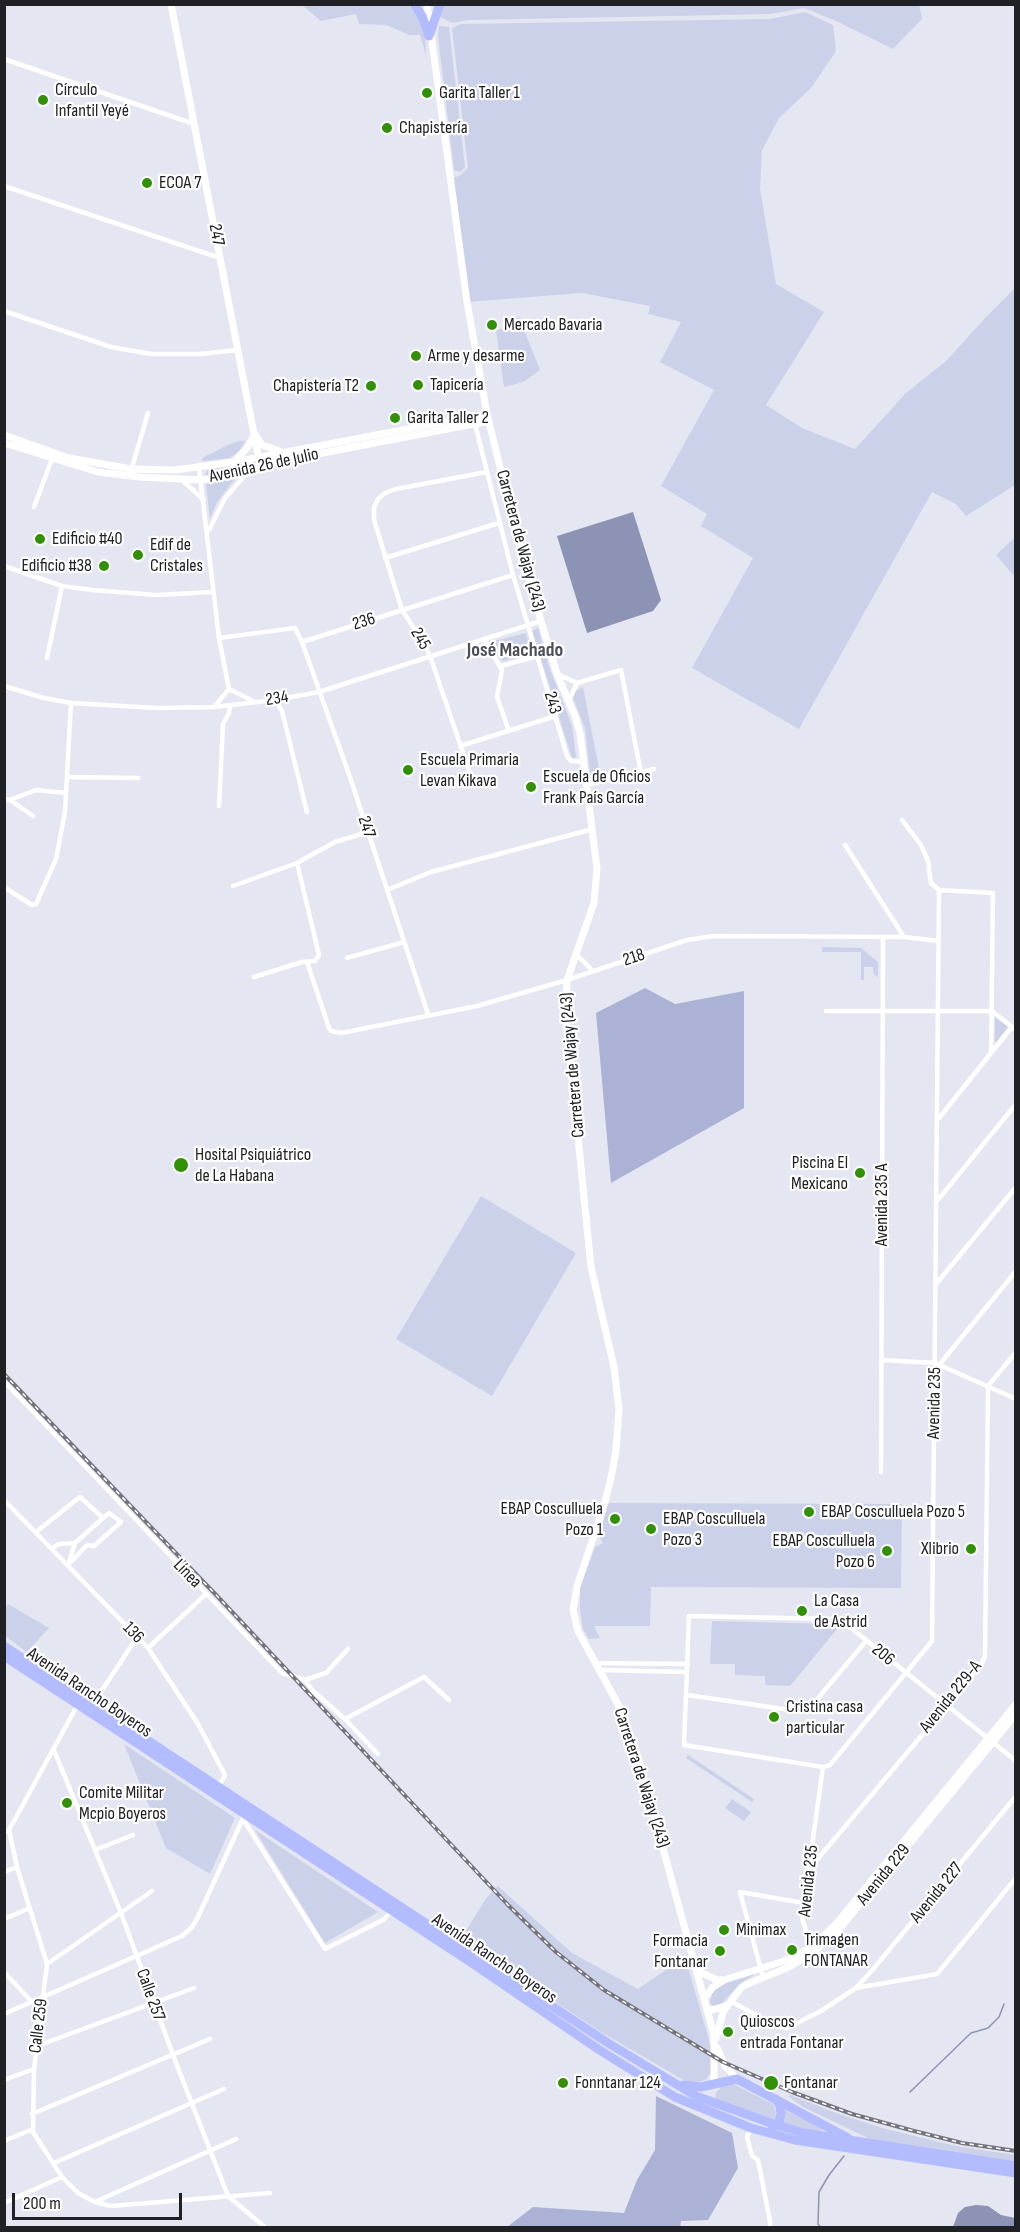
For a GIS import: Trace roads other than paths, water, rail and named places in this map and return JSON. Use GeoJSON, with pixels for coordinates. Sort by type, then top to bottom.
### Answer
{"type":"FeatureCollection","features":[{"type":"Feature","properties":{"kind":"highway"},"geometry":{"type":"LineString","coordinates":[[414,4],[423,16],[429,36]]}},
{"type":"Feature","properties":{"kind":"highway"},"geometry":{"type":"LineString","coordinates":[[429,36],[440,4]]}},
{"type":"Feature","properties":{"kind":"highway","name":"Avenida Rancho Boyeros"},"geometry":{"type":"LineString","coordinates":[[4,1646],[669,2081],[712,2103],[776,2125],[822,2137],[1016,2166]]}},
{"type":"Feature","properties":{"kind":"highway","name":"Avenida Rancho Boyeros"},"geometry":{"type":"LineString","coordinates":[[4,1656],[15,1663],[9,1665]]}},
{"type":"Feature","properties":{"kind":"highway","name":"Avenida Rancho Boyeros"},"geometry":{"type":"LineString","coordinates":[[9,1665],[77,1706],[244,1817],[392,1911],[638,2075],[675,2097],[754,2129],[817,2145],[1016,2173]]}},
{"type":"Feature","properties":{"kind":"highway"},"geometry":{"type":"LineString","coordinates":[[669,2081],[693,2087],[737,2079],[838,2133],[868,2144]]}},
{"type":"Feature","properties":{"kind":"highway"},"geometry":{"type":"LineString","coordinates":[[714,2083],[712,2103],[719,2116]]}},
{"type":"Feature","properties":{"kind":"highway"},"geometry":{"type":"LineString","coordinates":[[754,2129],[771,2129],[776,2125],[781,2113],[776,2099]]}},
{"type":"Feature","properties":{"kind":"street","name":"247"},"geometry":{"type":"LineString","coordinates":[[171,4],[260,465]]}},
{"type":"Feature","properties":{"kind":"street","name":"Carretera de Wajay (243)"},"geometry":{"type":"LineString","coordinates":[[427,4],[429,36],[467,302],[488,417],[541,621],[557,674],[580,733],[592,829],[597,886],[590,918],[567,980],[566,1017],[590,1256],[615,1367],[619,1410],[616,1451],[606,1499],[574,1598],[575,1620],[620,1708],[638,1757],[715,2043],[725,2066],[737,2079]]}},
{"type":"Feature","properties":{"kind":"street"},"geometry":{"type":"LineString","coordinates":[[4,59],[194,124]]}},
{"type":"Feature","properties":{"kind":"street"},"geometry":{"type":"LineString","coordinates":[[4,186],[220,258]]}},
{"type":"Feature","properties":{"kind":"street"},"geometry":{"type":"LineString","coordinates":[[4,311],[111,347],[151,354],[200,354],[238,350]]}},
{"type":"Feature","properties":{"kind":"street"},"geometry":{"type":"LineString","coordinates":[[131,472],[148,413]]}},
{"type":"Feature","properties":{"kind":"street","name":"Avenida 26 de Julio"},"geometry":{"type":"LineString","coordinates":[[4,435],[69,458],[131,472],[182,480],[201,480],[247,473],[260,465],[475,424],[488,417]]}},
{"type":"Feature","properties":{"kind":"street","name":"Avenida 26 de Julio"},"geometry":{"type":"LineString","coordinates":[[4,443],[98,471],[175,470],[234,462],[386,432],[488,417]]}},
{"type":"Feature","properties":{"kind":"street","name":"243"},"geometry":{"type":"LineString","coordinates":[[475,424],[513,575],[567,756],[571,761],[584,762]]}},
{"type":"Feature","properties":{"kind":"street"},"geometry":{"type":"LineString","coordinates":[[386,432],[387,441]]}},
{"type":"Feature","properties":{"kind":"street"},"geometry":{"type":"LineString","coordinates":[[234,462],[247,448],[255,434],[262,445],[282,452]]}},
{"type":"Feature","properties":{"kind":"street"},"geometry":{"type":"LineString","coordinates":[[34,507],[52,459]]}},
{"type":"Feature","properties":{"kind":"street"},"geometry":{"type":"LineString","coordinates":[[199,468],[219,638],[229,689]]}},
{"type":"Feature","properties":{"kind":"street","name":"245"},"geometry":{"type":"LineString","coordinates":[[472,779],[430,656],[402,610],[374,520],[374,508],[378,499],[396,489],[487,472]]}},
{"type":"Feature","properties":{"kind":"street"},"geometry":{"type":"LineString","coordinates":[[207,532],[225,498],[247,473]]}},
{"type":"Feature","properties":{"kind":"street"},"geometry":{"type":"LineString","coordinates":[[182,480],[204,500]]}},
{"type":"Feature","properties":{"kind":"street"},"geometry":{"type":"LineString","coordinates":[[385,558],[499,523]]}},
{"type":"Feature","properties":{"kind":"street"},"geometry":{"type":"LineString","coordinates":[[4,566],[62,586],[92,590],[156,595],[213,592]]}},
{"type":"Feature","properties":{"kind":"street","name":"236"},"geometry":{"type":"LineString","coordinates":[[302,642],[513,575]]}},
{"type":"Feature","properties":{"kind":"street"},"geometry":{"type":"LineString","coordinates":[[47,658],[62,586]]}},
{"type":"Feature","properties":{"kind":"street","name":"234"},"geometry":{"type":"LineString","coordinates":[[4,686],[71,703],[157,708],[230,706],[319,692],[541,621]]}},
{"type":"Feature","properties":{"kind":"street"},"geometry":{"type":"LineString","coordinates":[[219,638],[295,628],[302,642]]}},
{"type":"Feature","properties":{"kind":"street"},"geometry":{"type":"LineString","coordinates":[[484,639],[501,666],[502,676],[497,697],[508,731]]}},
{"type":"Feature","properties":{"kind":"street","name":"247"},"geometry":{"type":"LineString","coordinates":[[302,642],[428,1014]]}},
{"type":"Feature","properties":{"kind":"street"},"geometry":{"type":"LineString","coordinates":[[501,666],[538,656]]}},
{"type":"Feature","properties":{"kind":"street"},"geometry":{"type":"LineString","coordinates":[[557,674],[577,683],[621,670],[641,773]]}},
{"type":"Feature","properties":{"kind":"street"},"geometry":{"type":"LineString","coordinates":[[568,700],[577,683]]}},
{"type":"Feature","properties":{"kind":"street"},"geometry":{"type":"LineString","coordinates":[[229,689],[255,702]]}},
{"type":"Feature","properties":{"kind":"street"},"geometry":{"type":"LineString","coordinates":[[214,707],[229,689]]}},
{"type":"Feature","properties":{"kind":"street"},"geometry":{"type":"LineString","coordinates":[[275,700],[282,711],[307,812]]}},
{"type":"Feature","properties":{"kind":"street"},"geometry":{"type":"LineString","coordinates":[[4,887],[32,905],[36,904],[56,859],[65,812],[71,703]]}},
{"type":"Feature","properties":{"kind":"street"},"geometry":{"type":"LineString","coordinates":[[219,806],[223,724],[230,706]]}},
{"type":"Feature","properties":{"kind":"street"},"geometry":{"type":"LineString","coordinates":[[460,746],[556,716]]}},
{"type":"Feature","properties":{"kind":"street"},"geometry":{"type":"LineString","coordinates":[[587,785],[654,770]]}},
{"type":"Feature","properties":{"kind":"street"},"geometry":{"type":"LineString","coordinates":[[67,777],[138,778]]}},
{"type":"Feature","properties":{"kind":"street"},"geometry":{"type":"LineString","coordinates":[[8,799],[36,790],[66,793]]}},
{"type":"Feature","properties":{"kind":"street"},"geometry":{"type":"LineString","coordinates":[[8,799],[33,816]]}},
{"type":"Feature","properties":{"kind":"street","name":"Avenida 235"},"geometry":{"type":"LineString","coordinates":[[812,1950],[802,1918],[824,1767],[830,1766],[932,1641],[937,1364],[939,890],[931,883],[928,861],[921,845],[902,820]]}},
{"type":"Feature","properties":{"kind":"street"},"geometry":{"type":"LineString","coordinates":[[387,890],[431,872],[592,829]]}},
{"type":"Feature","properties":{"kind":"street"},"geometry":{"type":"LineString","coordinates":[[233,886],[297,863],[335,842],[368,832]]}},
{"type":"Feature","properties":{"kind":"street"},"geometry":{"type":"LineString","coordinates":[[845,845],[904,937]]}},
{"type":"Feature","properties":{"kind":"street"},"geometry":{"type":"LineString","coordinates":[[254,977],[302,962],[315,962],[318,959],[319,950],[297,863]]}},
{"type":"Feature","properties":{"kind":"street"},"geometry":{"type":"LineString","coordinates":[[939,890],[993,893],[992,1053]]}},
{"type":"Feature","properties":{"kind":"street","name":"218"},"geometry":{"type":"LineString","coordinates":[[307,962],[328,1028],[335,1033],[477,1006],[567,980],[687,940],[714,936],[904,937],[939,941]]}},
{"type":"Feature","properties":{"kind":"street","name":"Avenida 235 A"},"geometry":{"type":"LineString","coordinates":[[881,1472],[883,937]]}},
{"type":"Feature","properties":{"kind":"street"},"geometry":{"type":"LineString","coordinates":[[347,958],[404,942]]}},
{"type":"Feature","properties":{"kind":"street"},"geometry":{"type":"LineString","coordinates":[[576,954],[593,971]]}},
{"type":"Feature","properties":{"kind":"street"},"geometry":{"type":"LineString","coordinates":[[826,1011],[992,1011],[1014,1028],[938,1119]]}},
{"type":"Feature","properties":{"kind":"street"},"geometry":{"type":"LineString","coordinates":[[937,1201],[1016,1104]]}},
{"type":"Feature","properties":{"kind":"street"},"geometry":{"type":"LineString","coordinates":[[936,1284],[1016,1187]]}},
{"type":"Feature","properties":{"kind":"street"},"geometry":{"type":"LineString","coordinates":[[937,1364],[1016,1271]]}},
{"type":"Feature","properties":{"kind":"street"},"geometry":{"type":"LineString","coordinates":[[988,1386],[1016,1352]]}},
{"type":"Feature","properties":{"kind":"street"},"geometry":{"type":"LineString","coordinates":[[882,1360],[937,1364],[1016,1398]]}},
{"type":"Feature","properties":{"kind":"street","name":"Línea"},"geometry":{"type":"LineString","coordinates":[[4,1382],[282,1673],[305,1680],[313,1691],[345,1719],[378,1754]]}},
{"type":"Feature","properties":{"kind":"street","name":"Avenida 229-A"},"geometry":{"type":"LineString","coordinates":[[809,1869],[981,1665],[985,1656],[988,1386]]}},
{"type":"Feature","properties":{"kind":"street"},"geometry":{"type":"LineString","coordinates":[[36,1532],[80,1497],[103,1518]]}},
{"type":"Feature","properties":{"kind":"street","name":"136"},"geometry":{"type":"LineString","coordinates":[[4,1500],[148,1648],[198,1724],[225,1776],[218,1788]]}},
{"type":"Feature","properties":{"kind":"street"},"geometry":{"type":"LineString","coordinates":[[109,1513],[121,1522],[94,1546],[87,1545],[68,1565],[75,1543],[109,1513]]}},
{"type":"Feature","properties":{"kind":"street"},"geometry":{"type":"LineString","coordinates":[[52,1548],[59,1544],[75,1543]]}},
{"type":"Feature","properties":{"kind":"street"},"geometry":{"type":"LineString","coordinates":[[148,1648],[206,1594]]}},
{"type":"Feature","properties":{"kind":"street","name":"206"},"geometry":{"type":"LineString","coordinates":[[688,1664],[689,1617],[834,1618],[851,1628],[1016,1761]]}},
{"type":"Feature","properties":{"kind":"street"},"geometry":{"type":"LineString","coordinates":[[99,1695],[137,1637]]}},
{"type":"Feature","properties":{"kind":"street"},"geometry":{"type":"LineString","coordinates":[[687,1695],[797,1711],[808,1710],[866,1641]]}},
{"type":"Feature","properties":{"kind":"street"},"geometry":{"type":"LineString","coordinates":[[305,1680],[326,1673],[348,1649]]}},
{"type":"Feature","properties":{"kind":"street"},"geometry":{"type":"LineString","coordinates":[[597,1666],[688,1664],[684,1745],[824,1767]]}},
{"type":"Feature","properties":{"kind":"street"},"geometry":{"type":"LineString","coordinates":[[597,1666],[687,1672]]}},
{"type":"Feature","properties":{"kind":"street"},"geometry":{"type":"LineString","coordinates":[[345,1719],[424,1677],[449,1700]]}},
{"type":"Feature","properties":{"kind":"street","name":"Avenida 229"},"geometry":{"type":"LineString","coordinates":[[715,2043],[720,2018],[728,2004],[745,1985],[787,1968],[841,1927],[1016,1704]]}},
{"type":"Feature","properties":{"kind":"street"},"geometry":{"type":"LineString","coordinates":[[7,1831],[77,1706]]}},
{"type":"Feature","properties":{"kind":"street","name":"Avenida 229"},"geometry":{"type":"LineString","coordinates":[[989,1740],[1016,1714]]}},
{"type":"Feature","properties":{"kind":"street","name":"Calle 257"},"geometry":{"type":"LineString","coordinates":[[53,1748],[121,1913],[153,2003],[228,2196],[266,2228]]}},
{"type":"Feature","properties":{"kind":"street","name":"Avenida 227"},"geometry":{"type":"LineString","coordinates":[[856,1988],[1016,1796]]}},
{"type":"Feature","properties":{"kind":"street"},"geometry":{"type":"LineString","coordinates":[[244,1817],[326,1949],[383,1920],[392,1911]]}},
{"type":"Feature","properties":{"kind":"street"},"geometry":{"type":"LineString","coordinates":[[4,2014],[182,1936],[192,1927],[212,1889],[244,1817]]}},
{"type":"Feature","properties":{"kind":"street","name":"Calle 259"},"geometry":{"type":"LineString","coordinates":[[7,1831],[47,1964],[34,2069],[33,2129],[62,2177],[78,2193],[95,2202]]}},
{"type":"Feature","properties":{"kind":"street"},"geometry":{"type":"LineString","coordinates":[[95,1850],[134,1835]]}},
{"type":"Feature","properties":{"kind":"street"},"geometry":{"type":"LineString","coordinates":[[4,1872],[17,1867]]}},
{"type":"Feature","properties":{"kind":"street"},"geometry":{"type":"LineString","coordinates":[[728,2004],[779,2027],[787,2028],[821,2011],[856,1988],[937,1974],[1016,1878]]}},
{"type":"Feature","properties":{"kind":"street"},"geometry":{"type":"LineString","coordinates":[[47,1964],[152,1891]]}},
{"type":"Feature","properties":{"kind":"street"},"geometry":{"type":"LineString","coordinates":[[763,1977],[740,1892],[804,1903]]}},
{"type":"Feature","properties":{"kind":"street"},"geometry":{"type":"LineString","coordinates":[[4,1919],[30,1908]]}},
{"type":"Feature","properties":{"kind":"street","name":"Avenida 229"},"geometry":{"type":"LineString","coordinates":[[704,1999],[713,1987],[724,1980],[812,1950]]}},
{"type":"Feature","properties":{"kind":"street"},"geometry":{"type":"LineString","coordinates":[[696,1970],[712,1978],[724,1980]]}},
{"type":"Feature","properties":{"kind":"street"},"geometry":{"type":"LineString","coordinates":[[4,1972],[32,2002],[42,2007]]}},
{"type":"Feature","properties":{"kind":"street"},"geometry":{"type":"LineString","coordinates":[[37,2046],[194,1988]]}},
{"type":"Feature","properties":{"kind":"street","name":"Avenida 229"},"geometry":{"type":"LineString","coordinates":[[707,2012],[728,2004]]}},
{"type":"Feature","properties":{"kind":"street"},"geometry":{"type":"LineString","coordinates":[[32,2114],[210,2039]]}},
{"type":"Feature","properties":{"kind":"street","name":"Carretera de Wajay (243)"},"geometry":{"type":"LineString","coordinates":[[714,2083],[715,2043]]}},
{"type":"Feature","properties":{"kind":"street"},"geometry":{"type":"LineString","coordinates":[[4,2080],[34,2069]]}},
{"type":"Feature","properties":{"kind":"street"},"geometry":{"type":"LineString","coordinates":[[54,2163],[224,2089]]}},
{"type":"Feature","properties":{"kind":"street"},"geometry":{"type":"LineString","coordinates":[[4,2141],[33,2129]]}},
{"type":"Feature","properties":{"kind":"street"},"geometry":{"type":"LineString","coordinates":[[754,2129],[747,2137],[752,2156],[758,2160],[770,2228]]}},
{"type":"Feature","properties":{"kind":"street"},"geometry":{"type":"LineString","coordinates":[[95,2202],[236,2139]]}},
{"type":"Feature","properties":{"kind":"street"},"geometry":{"type":"LineString","coordinates":[[4,2202],[62,2177]]}},
{"type":"Feature","properties":{"kind":"street"},"geometry":{"type":"LineString","coordinates":[[95,2202],[111,2206],[270,2193]]}},
{"type":"Feature","properties":{"kind":"waterway"},"geometry":{"type":"LineString","coordinates":[[910,2092],[971,2033],[988,2028],[999,2017],[1004,2004]]}},
{"type":"Feature","properties":{"kind":"waterway"},"geometry":{"type":"LineString","coordinates":[[821,2228],[818,2224],[819,2192],[844,2156]]}},
{"type":"Feature","properties":{"kind":"railway"},"geometry":{"type":"LineString","coordinates":[[4,1374],[508,1905],[556,1952],[604,1990],[723,2062],[792,2092],[852,2114],[914,2131],[962,2143],[1016,2151]]}},
{"type":"Feature","properties":{"kind":"place","name":"Garita Taller 1"},"geometry":{"type":"Point","coordinates":[427,93]}},
{"type":"Feature","properties":{"kind":"place","name":"Círculo Infantil Yeyé"},"geometry":{"type":"Point","coordinates":[43,100]}},
{"type":"Feature","properties":{"kind":"place","name":"Chapistería"},"geometry":{"type":"Point","coordinates":[387,128]}},
{"type":"Feature","properties":{"kind":"place","name":"ECOA 7"},"geometry":{"type":"Point","coordinates":[147,183]}},
{"type":"Feature","properties":{"kind":"place","name":"Mercado Bavaria"},"geometry":{"type":"Point","coordinates":[492,325]}},
{"type":"Feature","properties":{"kind":"place","name":"Arme y desarme"},"geometry":{"type":"Point","coordinates":[416,356]}},
{"type":"Feature","properties":{"kind":"place","name":"Tapicería"},"geometry":{"type":"Point","coordinates":[418,385]}},
{"type":"Feature","properties":{"kind":"place","name":"Chapistería T2"},"geometry":{"type":"Point","coordinates":[371,386]}},
{"type":"Feature","properties":{"kind":"place","name":"Garita Taller 2"},"geometry":{"type":"Point","coordinates":[395,418]}},
{"type":"Feature","properties":{"kind":"place","name":"Edificio #40"},"geometry":{"type":"Point","coordinates":[40,539]}},
{"type":"Feature","properties":{"kind":"place","name":"Edif de Cristales"},"geometry":{"type":"Point","coordinates":[138,555]}},
{"type":"Feature","properties":{"kind":"place","name":"Edificio #38"},"geometry":{"type":"Point","coordinates":[104,566]}},
{"type":"Feature","properties":{"kind":"place","name":"Escuela Primaria Levan Kikava"},"geometry":{"type":"Point","coordinates":[408,770]}},
{"type":"Feature","properties":{"kind":"place","name":"Escuela de Oficios Frank País García"},"geometry":{"type":"Point","coordinates":[531,787]}},
{"type":"Feature","properties":{"kind":"place","name":"Hosital Psiquiátrico de La Habana"},"geometry":{"type":"Point","coordinates":[181,1165]}},
{"type":"Feature","properties":{"kind":"place","name":"Piscina El Mexicano"},"geometry":{"type":"Point","coordinates":[860,1173]}},
{"type":"Feature","properties":{"kind":"place","name":"EBAP Cosculluela Pozo 5"},"geometry":{"type":"Point","coordinates":[809,1512]}},
{"type":"Feature","properties":{"kind":"place","name":"EBAP Cosculluela Pozo 1"},"geometry":{"type":"Point","coordinates":[615,1519]}},
{"type":"Feature","properties":{"kind":"place","name":"EBAP Cosculluela Pozo 3"},"geometry":{"type":"Point","coordinates":[651,1529]}},
{"type":"Feature","properties":{"kind":"place","name":"Xlibrio"},"geometry":{"type":"Point","coordinates":[971,1549]}},
{"type":"Feature","properties":{"kind":"place","name":"EBAP Cosculluela Pozo 6"},"geometry":{"type":"Point","coordinates":[887,1551]}},
{"type":"Feature","properties":{"kind":"place","name":"La Casa de Astrid"},"geometry":{"type":"Point","coordinates":[802,1611]}},
{"type":"Feature","properties":{"kind":"place","name":"Cristina casa particular"},"geometry":{"type":"Point","coordinates":[774,1717]}},
{"type":"Feature","properties":{"kind":"place","name":"Comite Militar Mcpio Boyeros"},"geometry":{"type":"Point","coordinates":[67,1803]}},
{"type":"Feature","properties":{"kind":"place","name":"Minimax"},"geometry":{"type":"Point","coordinates":[724,1930]}},
{"type":"Feature","properties":{"kind":"place","name":"Trimagen FONTANAR"},"geometry":{"type":"Point","coordinates":[792,1950]}},
{"type":"Feature","properties":{"kind":"place","name":"Formacia Fontanar"},"geometry":{"type":"Point","coordinates":[720,1951]}},
{"type":"Feature","properties":{"kind":"place","name":"Quioscos entrada Fontanar"},"geometry":{"type":"Point","coordinates":[728,2032]}},
{"type":"Feature","properties":{"kind":"place","name":"Fonntanar 124"},"geometry":{"type":"Point","coordinates":[563,2083]}},
{"type":"Feature","properties":{"kind":"place","name":"Fontanar"},"geometry":{"type":"Point","coordinates":[771,2083]}},
{"type":"Feature","properties":{"kind":"district","name":"José Machado"},"geometry":{"type":"Point","coordinates":[515,651]}}]}
